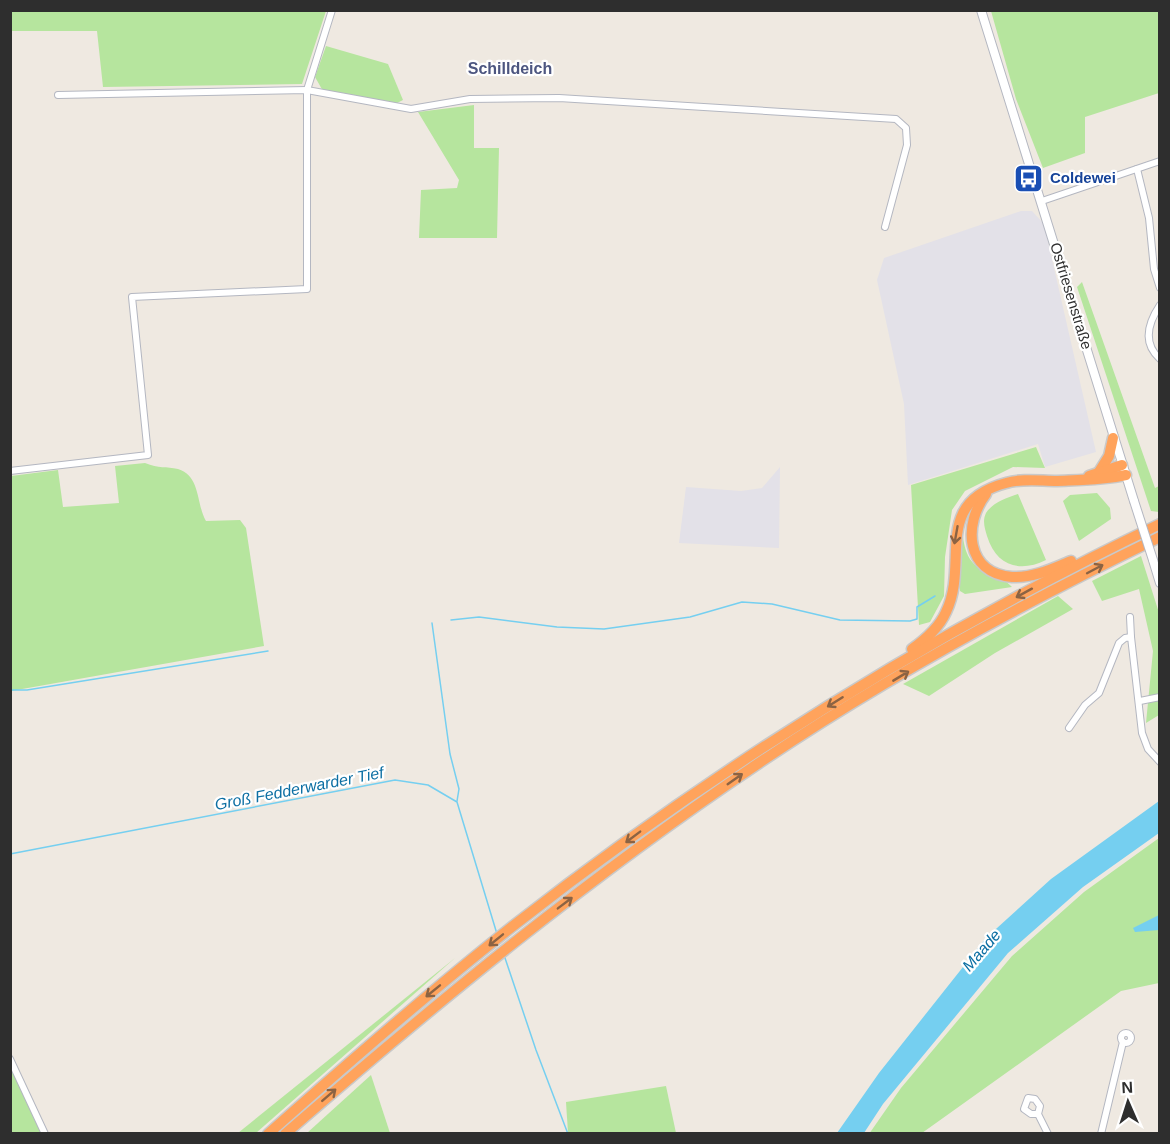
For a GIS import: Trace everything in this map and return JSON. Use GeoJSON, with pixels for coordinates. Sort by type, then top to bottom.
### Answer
{"type":"FeatureCollection","features":[{"type":"Feature","properties":{"kind":"highway"},"geometry":{"type":"LineString","coordinates":[[1099,472],[1109,456],[1113,438]]}},
{"type":"Feature","properties":{"kind":"highway"},"geometry":{"type":"LineString","coordinates":[[1083,479],[1099,472],[1124,470]]}},
{"type":"Feature","properties":{"kind":"highway"},"geometry":{"type":"LineString","coordinates":[[884,672],[895,660],[925,640],[946,612],[953,592],[954,543],[959,521],[971,502],[989,490],[1015,481],[1083,479],[1124,470]]}},
{"type":"Feature","properties":{"kind":"highway"},"geometry":{"type":"LineString","coordinates":[[989,490],[972,517],[970,530],[975,551],[989,568],[1009,577],[1023,577],[1094,555]]}},
{"type":"Feature","properties":{"kind":"highway"},"geometry":{"type":"LineString","coordinates":[[268,1134],[478,954],[650,825],[760,750],[884,672],[1094,555],[1160,524]]}},
{"type":"Feature","properties":{"kind":"highway"},"geometry":{"type":"LineString","coordinates":[[285,1134],[518,938],[658,833],[757,764],[923,662],[1119,556],[1160,537]]}},
{"type":"Feature","properties":{"kind":"highway"},"geometry":{"type":"LineString","coordinates":[[1119,556],[1134,555],[1160,543]]}},
{"type":"Feature","properties":{"kind":"main road","name":"Ostfriesenstraße"},"geometry":{"type":"LineString","coordinates":[[981,10],[1160,583]]}},
{"type":"Feature","properties":{"kind":"street"},"geometry":{"type":"LineString","coordinates":[[10,471],[148,456],[132,297],[307,289],[307,90],[332,10]]}},
{"type":"Feature","properties":{"kind":"street"},"geometry":{"type":"LineString","coordinates":[[58,95],[307,90],[411,108],[470,99],[559,98],[896,119],[906,128],[907,145],[885,227]]}},
{"type":"Feature","properties":{"kind":"street"},"geometry":{"type":"LineString","coordinates":[[1042,201],[1160,161]]}},
{"type":"Feature","properties":{"kind":"street"},"geometry":{"type":"LineString","coordinates":[[1137,169],[1149,218],[1160,288]]}},
{"type":"Feature","properties":{"kind":"street"},"geometry":{"type":"LineString","coordinates":[[1160,305],[1153,316],[1148,336],[1150,351],[1160,358]]}},
{"type":"Feature","properties":{"kind":"street"},"geometry":{"type":"LineString","coordinates":[[1130,617],[1135,691],[1140,701],[1138,709],[1145,742],[1160,762]]}},
{"type":"Feature","properties":{"kind":"street"},"geometry":{"type":"LineString","coordinates":[[1069,728],[1084,705],[1099,693],[1119,643],[1131,637]]}},
{"type":"Feature","properties":{"kind":"street"},"geometry":{"type":"LineString","coordinates":[[1140,701],[1160,697]]}},
{"type":"Feature","properties":{"kind":"street"},"geometry":{"type":"LineString","coordinates":[[1101,1134],[1123,1042]]}},
{"type":"Feature","properties":{"kind":"street"},"geometry":{"type":"LineString","coordinates":[[10,1059],[45,1134]]}},
{"type":"Feature","properties":{"kind":"street"},"geometry":{"type":"LineString","coordinates":[[1038,1114],[1048,1134]]}},
{"type":"Feature","properties":{"kind":"shaded area"},"geometry":{"type":"Polygon","coordinates":[[[1021,211],[1032,211],[1044,224],[1096,452],[1045,467],[1038,444],[908,485],[904,404],[877,280],[884,258],[1021,211]]]}},
{"type":"Feature","properties":{"kind":"shaded area"},"geometry":{"type":"Polygon","coordinates":[[[780,467],[779,548],[679,543],[686,487],[741,491],[762,488],[780,467]]]}},
{"type":"Feature","properties":{"kind":"green space"},"geometry":{"type":"Polygon","coordinates":[[[10,11],[326,11],[302,84],[103,87],[97,31],[11,31],[10,11]]]}},
{"type":"Feature","properties":{"kind":"green space"},"geometry":{"type":"Polygon","coordinates":[[[991,11],[1159,11],[1159,93],[1085,117],[1085,153],[1043,168],[1016,99],[991,11]]]}},
{"type":"Feature","properties":{"kind":"green space"},"geometry":{"type":"Polygon","coordinates":[[[326,46],[388,64],[403,100],[397,103],[323,91],[315,77],[326,46]]]}},
{"type":"Feature","properties":{"kind":"green space"},"geometry":{"type":"Polygon","coordinates":[[[474,105],[474,148],[499,148],[497,238],[419,238],[421,190],[457,188],[459,180],[418,112],[474,105]]]}},
{"type":"Feature","properties":{"kind":"green space"},"geometry":{"type":"Polygon","coordinates":[[[1082,282],[1155,488],[1159,486],[1159,512],[1151,511],[1077,287],[1082,282]]]}},
{"type":"Feature","properties":{"kind":"green space"},"geometry":{"type":"Polygon","coordinates":[[[1036,447],[1045,468],[1013,467],[965,491],[952,510],[945,557],[944,596],[930,622],[919,625],[911,485],[1036,447]]]}},
{"type":"Feature","properties":{"kind":"green space"},"geometry":{"type":"Polygon","coordinates":[[[145,463],[178,469],[191,478],[206,521],[240,520],[246,528],[264,646],[11,691],[11,476],[58,470],[63,507],[119,503],[115,466],[145,463]]]}},
{"type":"Feature","properties":{"kind":"green space"},"geometry":{"type":"Polygon","coordinates":[[[1097,493],[1110,508],[1111,519],[1079,541],[1063,501],[1070,495],[1097,493]]]}},
{"type":"Feature","properties":{"kind":"green space"},"geometry":{"type":"Polygon","coordinates":[[[1018,494],[1046,560],[1027,566],[1010,564],[996,554],[984,525],[986,513],[992,506],[1018,494]]]}},
{"type":"Feature","properties":{"kind":"green space"},"geometry":{"type":"Polygon","coordinates":[[[959,537],[963,537],[970,559],[976,566],[1012,587],[965,594],[960,591],[959,537]]]}},
{"type":"Feature","properties":{"kind":"green space"},"geometry":{"type":"Polygon","coordinates":[[[1141,556],[1160,616],[1159,715],[1146,723],[1153,651],[1139,589],[1102,601],[1092,581],[1141,556]]]}},
{"type":"Feature","properties":{"kind":"green space"},"geometry":{"type":"Polygon","coordinates":[[[1058,596],[1073,609],[995,653],[929,696],[903,684],[1058,596]]]}},
{"type":"Feature","properties":{"kind":"green space"},"geometry":{"type":"Polygon","coordinates":[[[1159,838],[1159,983],[1121,991],[922,1133],[869,1134],[901,1088],[1012,956],[1084,892],[1159,838]]]}},
{"type":"Feature","properties":{"kind":"green space"},"geometry":{"type":"Polygon","coordinates":[[[455,958],[256,1133],[238,1133],[455,958]]]}},
{"type":"Feature","properties":{"kind":"green space"},"geometry":{"type":"Polygon","coordinates":[[[11,1065],[41,1133],[11,1133],[11,1065]]]}},
{"type":"Feature","properties":{"kind":"green space"},"geometry":{"type":"Polygon","coordinates":[[[371,1075],[390,1133],[307,1133],[371,1075]]]}},
{"type":"Feature","properties":{"kind":"green space"},"geometry":{"type":"Polygon","coordinates":[[[666,1086],[676,1133],[568,1133],[566,1102],[666,1086]]]}},
{"type":"Feature","properties":{"kind":"water","name":"Maade"},"geometry":{"type":"Polygon","coordinates":[[[1159,801],[1159,833],[1083,887],[1008,953],[883,1104],[864,1133],[837,1133],[879,1073],[986,938],[1051,879],[1159,801]]]}},
{"type":"Feature","properties":{"kind":"water"},"geometry":{"type":"Polygon","coordinates":[[[1159,915],[1159,930],[1135,932],[1133,928],[1159,915]]]}},
{"type":"Feature","properties":{"kind":"waterway"},"geometry":{"type":"LineString","coordinates":[[451,620],[479,617],[557,627],[604,629],[690,617],[742,602],[772,604],[840,620],[910,621],[917,619],[917,607],[935,596]]}},
{"type":"Feature","properties":{"kind":"waterway"},"geometry":{"type":"LineString","coordinates":[[432,623],[450,754],[459,789],[457,801]]}},
{"type":"Feature","properties":{"kind":"waterway"},"geometry":{"type":"LineString","coordinates":[[10,690],[27,690],[268,651]]}},
{"type":"Feature","properties":{"kind":"waterway","name":"Groß Fedderwarder Tief"},"geometry":{"type":"LineString","coordinates":[[10,854],[395,780],[428,785],[457,802],[497,934]]}},
{"type":"Feature","properties":{"kind":"waterway","name":"Groß Fedderwarder Tief"},"geometry":{"type":"LineString","coordinates":[[504,955],[536,1050],[568,1134]]}},
{"type":"Feature","properties":{"kind":"place","name":"Coldewei"},"geometry":{"type":"Point","coordinates":[1029,178]}},
{"type":"Feature","properties":{"kind":"district","name":"Schilldeich"},"geometry":{"type":"Point","coordinates":[510,68]}}]}
